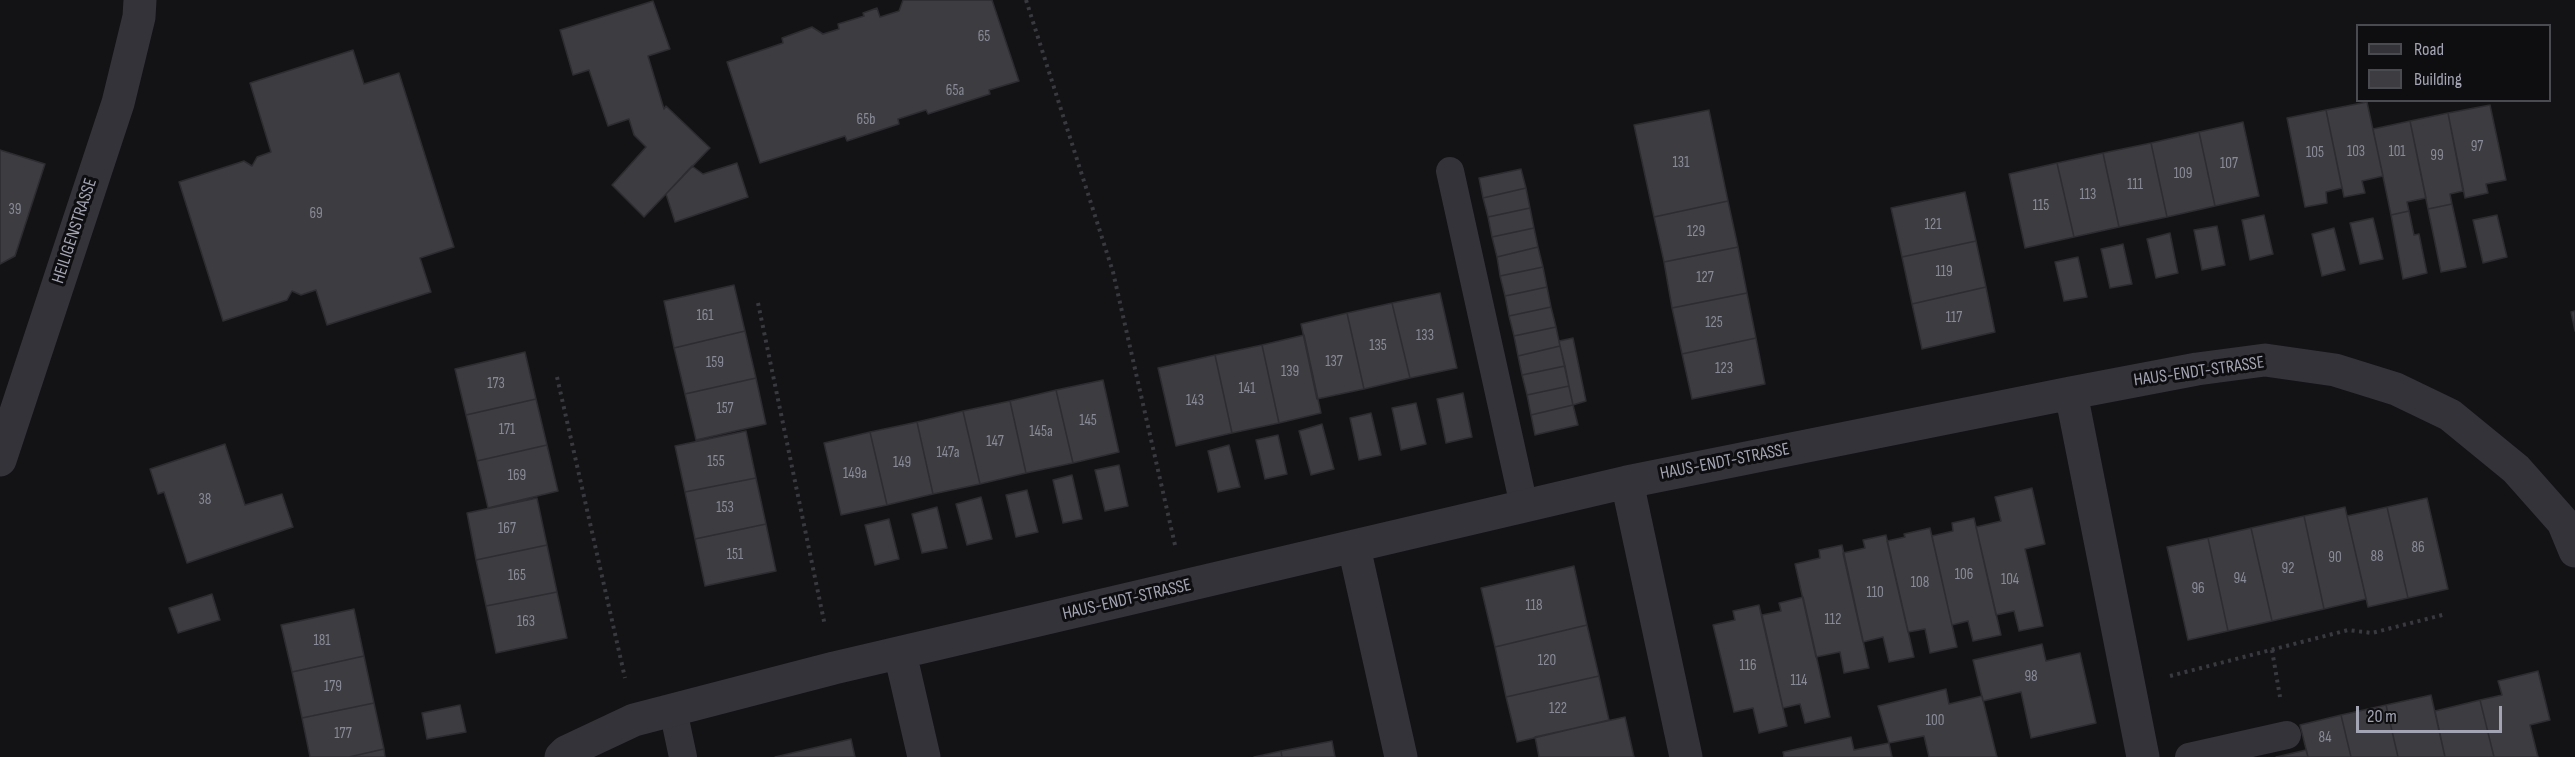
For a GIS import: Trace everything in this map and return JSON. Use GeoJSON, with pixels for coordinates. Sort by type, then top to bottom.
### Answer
{"type":"FeatureCollection","features":[{"type":"Feature","properties":{"kind":"street","name":"HEILIGENSTRASSE"},"geometry":{"type":"LineString","coordinates":[[0,460],[118,103],[139,17],[140,0]]}},
{"type":"Feature","properties":{"kind":"street","name":"HAUS-ENDT-STRASSE"},"geometry":{"type":"LineString","coordinates":[[561,757],[566,752],[634,720],[834,668],[1627,482],[2071,393],[2197,369],[2265,360],[2335,370],[2396,390],[2450,415],[2516,469],[2571,530]]}},
{"type":"Feature","properties":{"kind":"street"},"geometry":{"type":"LineString","coordinates":[[2071,393],[2143,757]]}},
{"type":"Feature","properties":{"kind":"street"},"geometry":{"type":"LineString","coordinates":[[1627,482],[1686,757]]}},
{"type":"Feature","properties":{"kind":"street"},"geometry":{"type":"LineString","coordinates":[[1354,547],[1401,757]]}},
{"type":"Feature","properties":{"kind":"street"},"geometry":{"type":"LineString","coordinates":[[900,653],[924,757]]}},
{"type":"Feature","properties":{"kind":"lane"},"geometry":{"type":"LineString","coordinates":[[1450,171],[1524,506]]}},
{"type":"Feature","properties":{"kind":"lane"},"geometry":{"type":"LineString","coordinates":[[673,710],[683,757]]}},
{"type":"Feature","properties":{"kind":"lane"},"geometry":{"type":"LineString","coordinates":[[2189,757],[2287,735]]}},
{"type":"Feature","properties":{"kind":"path"},"geometry":{"type":"LineString","coordinates":[[1026,0],[1113,273],[1184,586]]}},
{"type":"Feature","properties":{"kind":"path"},"geometry":{"type":"LineString","coordinates":[[758,303],[834,668]]}},
{"type":"Feature","properties":{"kind":"path"},"geometry":{"type":"LineString","coordinates":[[557,377],[634,720]]}},
{"type":"Feature","properties":{"kind":"path"},"geometry":{"type":"LineString","coordinates":[[2128,686],[2348,630],[2372,633],[2445,614]]}},
{"type":"Feature","properties":{"kind":"path"},"geometry":{"type":"LineString","coordinates":[[2272,650],[2287,735]]}},
{"type":"Feature","properties":{"kind":"building"},"geometry":{"type":"Polygon","coordinates":[[[903,0],[992,0],[1019,81],[989,90],[990,94],[928,114],[926,110],[898,119],[899,124],[847,141],[845,136],[760,163],[727,62],[783,43],[782,38],[812,27],[823,34],[839,29],[838,24],[864,16],[863,13],[877,8],[880,17],[899,11],[903,0]]]}},
{"type":"Feature","properties":{"kind":"building"},"geometry":{"type":"Polygon","coordinates":[[[653,1],[670,49],[648,56],[664,109],[666,106],[710,148],[644,217],[612,185],[646,147],[634,135],[629,119],[608,126],[589,70],[573,75],[560,30],[653,1]]]}},
{"type":"Feature","properties":{"kind":"building"},"geometry":{"type":"Polygon","coordinates":[[[353,50],[364,84],[399,73],[454,247],[420,258],[431,292],[327,325],[316,290],[301,295],[292,291],[287,300],[223,321],[179,182],[244,161],[252,166],[257,157],[271,152],[250,83],[353,50]]]}},
{"type":"Feature","properties":{"kind":"building"},"geometry":{"type":"Polygon","coordinates":[[[2367,102],[2383,176],[2362,181],[2365,193],[2344,197],[2326,110],[2367,102]]]}},
{"type":"Feature","properties":{"kind":"building"},"geometry":{"type":"Polygon","coordinates":[[[2490,105],[2506,180],[2486,184],[2488,193],[2465,198],[2448,113],[2490,105]]]}},
{"type":"Feature","properties":{"kind":"building"},"geometry":{"type":"Polygon","coordinates":[[[1709,110],[1728,201],[1654,217],[1634,125],[1709,110]]]}},
{"type":"Feature","properties":{"kind":"building"},"geometry":{"type":"Polygon","coordinates":[[[2326,110],[2342,188],[2326,192],[2327,203],[2305,207],[2287,118],[2326,110]]]}},
{"type":"Feature","properties":{"kind":"building"},"geometry":{"type":"Polygon","coordinates":[[[2448,113],[2463,191],[2450,194],[2452,204],[2428,209],[2410,121],[2448,113]]]}},
{"type":"Feature","properties":{"kind":"building"},"geometry":{"type":"Polygon","coordinates":[[[2410,121],[2426,198],[2407,202],[2409,211],[2391,215],[2373,129],[2410,121]]]}},
{"type":"Feature","properties":{"kind":"building"},"geometry":{"type":"Polygon","coordinates":[[[2243,122],[2259,196],[2215,206],[2199,132],[2243,122]]]}},
{"type":"Feature","properties":{"kind":"building"},"geometry":{"type":"Polygon","coordinates":[[[2199,132],[2215,206],[2167,217],[2151,143],[2199,132]]]}},
{"type":"Feature","properties":{"kind":"building"},"geometry":{"type":"Polygon","coordinates":[[[2151,143],[2167,217],[2119,227],[2103,153],[2151,143]]]}},
{"type":"Feature","properties":{"kind":"building"},"geometry":{"type":"Polygon","coordinates":[[[0,150],[45,164],[15,256],[0,264],[0,150]]]}},
{"type":"Feature","properties":{"kind":"building"},"geometry":{"type":"Polygon","coordinates":[[[2103,153],[2119,227],[2074,237],[2057,163],[2103,153]]]}},
{"type":"Feature","properties":{"kind":"building"},"geometry":{"type":"Polygon","coordinates":[[[737,163],[748,197],[675,222],[666,194],[692,166],[703,174],[737,163]]]}},
{"type":"Feature","properties":{"kind":"building"},"geometry":{"type":"Polygon","coordinates":[[[2057,163],[2074,237],[2025,248],[2009,174],[2057,163]]]}},
{"type":"Feature","properties":{"kind":"building"},"geometry":{"type":"Polygon","coordinates":[[[1521,169],[1526,188],[1483,198],[1479,178],[1521,169]]]}},
{"type":"Feature","properties":{"kind":"building"},"geometry":{"type":"Polygon","coordinates":[[[1526,188],[1530,208],[1488,217],[1483,198],[1526,188]]]}},
{"type":"Feature","properties":{"kind":"building"},"geometry":{"type":"Polygon","coordinates":[[[1965,192],[1976,241],[1902,257],[1891,208],[1965,192]]]}},
{"type":"Feature","properties":{"kind":"building"},"geometry":{"type":"Polygon","coordinates":[[[1728,201],[1738,247],[1664,262],[1654,217],[1728,201]]]}},
{"type":"Feature","properties":{"kind":"building"},"geometry":{"type":"Polygon","coordinates":[[[2452,204],[2466,267],[2441,272],[2428,209],[2452,204]]]}},
{"type":"Feature","properties":{"kind":"building"},"geometry":{"type":"Polygon","coordinates":[[[1530,208],[1534,228],[1492,237],[1488,217],[1530,208]]]}},
{"type":"Feature","properties":{"kind":"building"},"geometry":{"type":"Polygon","coordinates":[[[2409,211],[2414,235],[2419,234],[2427,273],[2403,279],[2391,215],[2409,211]]]}},
{"type":"Feature","properties":{"kind":"building"},"geometry":{"type":"Polygon","coordinates":[[[2264,215],[2273,254],[2250,260],[2242,220],[2264,215]]]}},
{"type":"Feature","properties":{"kind":"building"},"geometry":{"type":"Polygon","coordinates":[[[2497,215],[2507,257],[2483,263],[2473,220],[2497,215]]]}},
{"type":"Feature","properties":{"kind":"building"},"geometry":{"type":"Polygon","coordinates":[[[2373,218],[2383,259],[2360,264],[2350,223],[2373,218]]]}},
{"type":"Feature","properties":{"kind":"building"},"geometry":{"type":"Polygon","coordinates":[[[2217,226],[2225,265],[2202,270],[2194,230],[2217,226]]]}},
{"type":"Feature","properties":{"kind":"building"},"geometry":{"type":"Polygon","coordinates":[[[1534,228],[1538,247],[1497,257],[1492,237],[1534,228]]]}},
{"type":"Feature","properties":{"kind":"building"},"geometry":{"type":"Polygon","coordinates":[[[2334,228],[2345,270],[2322,276],[2312,234],[2334,228]]]}},
{"type":"Feature","properties":{"kind":"building"},"geometry":{"type":"Polygon","coordinates":[[[2170,233],[2178,273],[2156,278],[2147,239],[2170,233]]]}},
{"type":"Feature","properties":{"kind":"building"},"geometry":{"type":"Polygon","coordinates":[[[1976,241],[1986,287],[1912,304],[1902,257],[1976,241]]]}},
{"type":"Feature","properties":{"kind":"building"},"geometry":{"type":"Polygon","coordinates":[[[2123,244],[2132,284],[2110,288],[2101,249],[2123,244]]]}},
{"type":"Feature","properties":{"kind":"building"},"geometry":{"type":"Polygon","coordinates":[[[1538,247],[1543,267],[1500,276],[1497,257],[1538,247]]]}},
{"type":"Feature","properties":{"kind":"building"},"geometry":{"type":"Polygon","coordinates":[[[1738,247],[1747,293],[1672,308],[1664,262],[1738,247]]]}},
{"type":"Feature","properties":{"kind":"building"},"geometry":{"type":"Polygon","coordinates":[[[2078,257],[2087,297],[2064,301],[2055,262],[2078,257]]]}},
{"type":"Feature","properties":{"kind":"building"},"geometry":{"type":"Polygon","coordinates":[[[1543,267],[1547,287],[1505,296],[1500,276],[1543,267]]]}},
{"type":"Feature","properties":{"kind":"building"},"geometry":{"type":"Polygon","coordinates":[[[734,285],[745,331],[674,348],[664,301],[734,285]]]}},
{"type":"Feature","properties":{"kind":"building"},"geometry":{"type":"Polygon","coordinates":[[[1547,287],[1551,307],[1509,316],[1505,296],[1547,287]]]}},
{"type":"Feature","properties":{"kind":"building"},"geometry":{"type":"Polygon","coordinates":[[[1986,287],[1995,332],[1922,349],[1912,304],[1986,287]]]}},
{"type":"Feature","properties":{"kind":"building"},"geometry":{"type":"Polygon","coordinates":[[[1440,293],[1457,368],[1410,378],[1392,303],[1440,293]]]}},
{"type":"Feature","properties":{"kind":"building"},"geometry":{"type":"Polygon","coordinates":[[[1747,293],[1756,338],[1682,354],[1672,308],[1747,293]]]}},
{"type":"Feature","properties":{"kind":"building"},"geometry":{"type":"Polygon","coordinates":[[[1392,303],[1410,378],[1364,389],[1347,313],[1392,303]]]}},
{"type":"Feature","properties":{"kind":"building"},"geometry":{"type":"Polygon","coordinates":[[[1551,307],[1556,327],[1514,336],[1509,316],[1551,307]]]}},
{"type":"Feature","properties":{"kind":"building"},"geometry":{"type":"Polygon","coordinates":[[[2575,311],[2575,331],[2571,312],[2575,311]]]}},
{"type":"Feature","properties":{"kind":"building"},"geometry":{"type":"Polygon","coordinates":[[[1347,313],[1364,389],[1317,399],[1301,324],[1347,313]]]}},
{"type":"Feature","properties":{"kind":"building"},"geometry":{"type":"Polygon","coordinates":[[[1556,327],[1560,346],[1518,356],[1514,336],[1556,327]]]}},
{"type":"Feature","properties":{"kind":"building"},"geometry":{"type":"Polygon","coordinates":[[[745,331],[756,378],[685,394],[674,348],[745,331]]]}},
{"type":"Feature","properties":{"kind":"building"},"geometry":{"type":"Polygon","coordinates":[[[1304,335],[1321,413],[1279,423],[1262,345],[1304,335]]]}},
{"type":"Feature","properties":{"kind":"building"},"geometry":{"type":"Polygon","coordinates":[[[1573,338],[1586,401],[1573,405],[1559,341],[1573,338]]]}},
{"type":"Feature","properties":{"kind":"building"},"geometry":{"type":"Polygon","coordinates":[[[1756,338],[1765,384],[1692,399],[1682,354],[1756,338]]]}},
{"type":"Feature","properties":{"kind":"building"},"geometry":{"type":"Polygon","coordinates":[[[1262,345],[1279,423],[1232,433],[1215,355],[1262,345]]]}},
{"type":"Feature","properties":{"kind":"building"},"geometry":{"type":"Polygon","coordinates":[[[1560,346],[1565,366],[1522,375],[1518,356],[1560,346]]]}},
{"type":"Feature","properties":{"kind":"building"},"geometry":{"type":"Polygon","coordinates":[[[525,352],[536,399],[466,415],[455,369],[525,352]]]}},
{"type":"Feature","properties":{"kind":"building"},"geometry":{"type":"Polygon","coordinates":[[[1215,355],[1232,433],[1176,446],[1158,368],[1215,355]]]}},
{"type":"Feature","properties":{"kind":"building"},"geometry":{"type":"Polygon","coordinates":[[[1565,366],[1569,386],[1527,395],[1522,375],[1565,366]]]}},
{"type":"Feature","properties":{"kind":"building"},"geometry":{"type":"Polygon","coordinates":[[[756,378],[766,424],[696,440],[685,394],[756,378]]]}},
{"type":"Feature","properties":{"kind":"building"},"geometry":{"type":"Polygon","coordinates":[[[1103,380],[1119,452],[1073,463],[1056,390],[1103,380]]]}},
{"type":"Feature","properties":{"kind":"building"},"geometry":{"type":"Polygon","coordinates":[[[1569,386],[1573,405],[1531,415],[1527,395],[1569,386]]]}},
{"type":"Feature","properties":{"kind":"building"},"geometry":{"type":"Polygon","coordinates":[[[1056,390],[1073,463],[1026,473],[1010,401],[1056,390]]]}},
{"type":"Feature","properties":{"kind":"building"},"geometry":{"type":"Polygon","coordinates":[[[1463,393],[1472,437],[1446,443],[1437,399],[1463,393]]]}},
{"type":"Feature","properties":{"kind":"building"},"geometry":{"type":"Polygon","coordinates":[[[536,399],[547,445],[477,461],[466,415],[536,399]]]}},
{"type":"Feature","properties":{"kind":"building"},"geometry":{"type":"Polygon","coordinates":[[[1010,401],[1026,473],[980,484],[963,411],[1010,401]]]}},
{"type":"Feature","properties":{"kind":"building"},"geometry":{"type":"Polygon","coordinates":[[[1416,403],[1426,444],[1401,450],[1392,408],[1416,403]]]}},
{"type":"Feature","properties":{"kind":"building"},"geometry":{"type":"Polygon","coordinates":[[[1573,405],[1578,425],[1535,435],[1531,415],[1573,405]]]}},
{"type":"Feature","properties":{"kind":"building"},"geometry":{"type":"Polygon","coordinates":[[[963,411],[980,484],[933,494],[917,422],[963,411]]]}},
{"type":"Feature","properties":{"kind":"building"},"geometry":{"type":"Polygon","coordinates":[[[1371,413],[1381,455],[1359,460],[1350,418],[1371,413]]]}},
{"type":"Feature","properties":{"kind":"building"},"geometry":{"type":"Polygon","coordinates":[[[917,422],[933,494],[887,505],[870,432],[917,422]]]}},
{"type":"Feature","properties":{"kind":"building"},"geometry":{"type":"Polygon","coordinates":[[[1322,424],[1334,469],[1311,475],[1299,431],[1322,424]]]}},
{"type":"Feature","properties":{"kind":"building"},"geometry":{"type":"Polygon","coordinates":[[[746,431],[756,478],[685,492],[675,446],[746,431]]]}},
{"type":"Feature","properties":{"kind":"building"},"geometry":{"type":"Polygon","coordinates":[[[870,432],[887,505],[841,515],[824,443],[870,432]]]}},
{"type":"Feature","properties":{"kind":"building"},"geometry":{"type":"Polygon","coordinates":[[[1278,435],[1287,474],[1265,479],[1256,440],[1278,435]]]}},
{"type":"Feature","properties":{"kind":"building"},"geometry":{"type":"Polygon","coordinates":[[[225,444],[245,505],[282,494],[293,527],[187,563],[164,492],[158,494],[150,469],[225,444]]]}},
{"type":"Feature","properties":{"kind":"building"},"geometry":{"type":"Polygon","coordinates":[[[547,445],[558,491],[488,508],[477,461],[547,445]]]}},
{"type":"Feature","properties":{"kind":"building"},"geometry":{"type":"Polygon","coordinates":[[[1229,445],[1240,487],[1218,492],[1208,451],[1229,445]]]}},
{"type":"Feature","properties":{"kind":"building"},"geometry":{"type":"Polygon","coordinates":[[[1119,465],[1128,506],[1105,511],[1095,470],[1119,465]]]}},
{"type":"Feature","properties":{"kind":"building"},"geometry":{"type":"Polygon","coordinates":[[[1072,475],[1082,519],[1063,523],[1053,480],[1072,475]]]}},
{"type":"Feature","properties":{"kind":"building"},"geometry":{"type":"Polygon","coordinates":[[[756,478],[766,524],[695,539],[685,492],[756,478]]]}},
{"type":"Feature","properties":{"kind":"building"},"geometry":{"type":"Polygon","coordinates":[[[2032,488],[2045,544],[2025,549],[2043,626],[2019,631],[2014,611],[1996,615],[1976,527],[2001,521],[1995,497],[2032,488]]]}},
{"type":"Feature","properties":{"kind":"building"},"geometry":{"type":"Polygon","coordinates":[[[1027,490],[1038,532],[1016,537],[1006,495],[1027,490]]]}},
{"type":"Feature","properties":{"kind":"building"},"geometry":{"type":"Polygon","coordinates":[[[981,497],[992,539],[967,545],[956,504],[981,497]]]}},
{"type":"Feature","properties":{"kind":"building"},"geometry":{"type":"Polygon","coordinates":[[[537,498],[547,545],[476,560],[467,513],[537,498]]]}},
{"type":"Feature","properties":{"kind":"building"},"geometry":{"type":"Polygon","coordinates":[[[2427,498],[2448,589],[2408,598],[2387,507],[2427,498]]]}},
{"type":"Feature","properties":{"kind":"building"},"geometry":{"type":"Polygon","coordinates":[[[937,507],[947,548],[922,553],[912,514],[937,507]]]}},
{"type":"Feature","properties":{"kind":"building"},"geometry":{"type":"Polygon","coordinates":[[[2345,507],[2366,599],[2324,609],[2304,516],[2345,507]]]}},
{"type":"Feature","properties":{"kind":"building"},"geometry":{"type":"Polygon","coordinates":[[[2387,507],[2408,598],[2368,607],[2347,516],[2387,507]]]}},
{"type":"Feature","properties":{"kind":"building"},"geometry":{"type":"Polygon","coordinates":[[[2304,516],[2324,609],[2272,621],[2251,528],[2304,516]]]}},
{"type":"Feature","properties":{"kind":"building"},"geometry":{"type":"Polygon","coordinates":[[[1974,518],[2001,635],[1973,641],[1968,621],[1952,625],[1932,536],[1953,531],[1952,523],[1974,518]]]}},
{"type":"Feature","properties":{"kind":"building"},"geometry":{"type":"Polygon","coordinates":[[[889,519],[899,559],[875,565],[865,525],[889,519]]]}},
{"type":"Feature","properties":{"kind":"building"},"geometry":{"type":"Polygon","coordinates":[[[766,524],[776,571],[705,586],[695,539],[766,524]]]}},
{"type":"Feature","properties":{"kind":"building"},"geometry":{"type":"Polygon","coordinates":[[[1930,528],[1957,647],[1930,653],[1925,629],[1908,632],[1887,541],[1930,528]]]}},
{"type":"Feature","properties":{"kind":"building"},"geometry":{"type":"Polygon","coordinates":[[[2251,528],[2272,621],[2228,631],[2208,538],[2251,528]]]}},
{"type":"Feature","properties":{"kind":"building"},"geometry":{"type":"Polygon","coordinates":[[[1886,535],[1914,657],[1889,662],[1883,637],[1863,642],[1843,553],[1865,548],[1863,540],[1886,535]]]}},
{"type":"Feature","properties":{"kind":"building"},"geometry":{"type":"Polygon","coordinates":[[[2208,538],[2228,631],[2188,640],[2167,547],[2208,538]]]}},
{"type":"Feature","properties":{"kind":"building"},"geometry":{"type":"Polygon","coordinates":[[[547,545],[557,592],[486,606],[476,560],[547,545]]]}},
{"type":"Feature","properties":{"kind":"building"},"geometry":{"type":"Polygon","coordinates":[[[1842,545],[1869,668],[1844,673],[1840,652],[1816,657],[1795,564],[1820,558],[1819,550],[1842,545]]]}},
{"type":"Feature","properties":{"kind":"building"},"geometry":{"type":"Polygon","coordinates":[[[1574,566],[1587,625],[1495,647],[1481,588],[1574,566]]]}},
{"type":"Feature","properties":{"kind":"building"},"geometry":{"type":"Polygon","coordinates":[[[557,592],[567,638],[496,653],[486,606],[557,592]]]}},
{"type":"Feature","properties":{"kind":"building"},"geometry":{"type":"Polygon","coordinates":[[[212,594],[220,620],[178,633],[169,608],[212,594]]]}},
{"type":"Feature","properties":{"kind":"building"},"geometry":{"type":"Polygon","coordinates":[[[1803,597],[1830,717],[1805,723],[1800,704],[1783,708],[1762,615],[1781,611],[1779,603],[1803,597]]]}},
{"type":"Feature","properties":{"kind":"building"},"geometry":{"type":"Polygon","coordinates":[[[1759,605],[1787,726],[1759,733],[1753,708],[1734,712],[1713,625],[1735,620],[1733,611],[1759,605]]]}},
{"type":"Feature","properties":{"kind":"building"},"geometry":{"type":"Polygon","coordinates":[[[354,609],[364,656],[292,672],[281,625],[354,609]]]}},
{"type":"Feature","properties":{"kind":"building"},"geometry":{"type":"Polygon","coordinates":[[[1587,625],[1599,676],[1506,697],[1495,647],[1587,625]]]}},
{"type":"Feature","properties":{"kind":"building"},"geometry":{"type":"Polygon","coordinates":[[[2042,644],[2046,661],[2080,653],[2096,723],[2031,738],[2021,692],[1983,701],[1973,660],[2042,644]]]}},
{"type":"Feature","properties":{"kind":"building"},"geometry":{"type":"Polygon","coordinates":[[[364,656],[374,703],[302,718],[292,672],[364,656]]]}},
{"type":"Feature","properties":{"kind":"building"},"geometry":{"type":"Polygon","coordinates":[[[2538,671],[2550,720],[2530,725],[2538,757],[2494,757],[2480,700],[2502,695],[2498,681],[2538,671]]]}},
{"type":"Feature","properties":{"kind":"building"},"geometry":{"type":"Polygon","coordinates":[[[1599,676],[1609,720],[1517,742],[1506,697],[1599,676]]]}},
{"type":"Feature","properties":{"kind":"building"},"geometry":{"type":"Polygon","coordinates":[[[1946,689],[1949,704],[1982,696],[1997,757],[1929,757],[1924,736],[1889,743],[1878,706],[1946,689]]]}},
{"type":"Feature","properties":{"kind":"building"},"geometry":{"type":"Polygon","coordinates":[[[2431,695],[2445,757],[2398,757],[2386,705],[2431,695]]]}},
{"type":"Feature","properties":{"kind":"building"},"geometry":{"type":"Polygon","coordinates":[[[2480,700],[2494,757],[2445,757],[2435,711],[2480,700]]]}},
{"type":"Feature","properties":{"kind":"building"},"geometry":{"type":"Polygon","coordinates":[[[374,703],[384,749],[349,757],[310,757],[302,718],[374,703]]]}},
{"type":"Feature","properties":{"kind":"building"},"geometry":{"type":"Polygon","coordinates":[[[460,705],[466,732],[427,739],[422,713],[460,705]]]}},
{"type":"Feature","properties":{"kind":"building"},"geometry":{"type":"Polygon","coordinates":[[[2386,705],[2398,757],[2351,757],[2341,715],[2386,705]]]}},
{"type":"Feature","properties":{"kind":"building"},"geometry":{"type":"Polygon","coordinates":[[[2341,715],[2351,757],[2308,757],[2300,725],[2341,715]]]}},
{"type":"Feature","properties":{"kind":"building"},"geometry":{"type":"Polygon","coordinates":[[[1625,717],[1634,757],[1539,757],[1535,737],[1625,717]]]}},
{"type":"Feature","properties":{"kind":"building"},"geometry":{"type":"Polygon","coordinates":[[[1851,737],[1854,750],[1889,743],[1892,757],[1784,757],[1783,752],[1851,737]]]}},
{"type":"Feature","properties":{"kind":"building"},"geometry":{"type":"Polygon","coordinates":[[[851,739],[855,757],[775,757],[851,739]]]}},
{"type":"Feature","properties":{"kind":"building"},"geometry":{"type":"Polygon","coordinates":[[[1332,741],[1335,757],[1282,757],[1281,751],[1332,741]]]}},
{"type":"Feature","properties":{"kind":"building"},"geometry":{"type":"Polygon","coordinates":[[[384,749],[385,757],[349,757],[384,749]]]}},
{"type":"Feature","properties":{"kind":"building"},"geometry":{"type":"Polygon","coordinates":[[[2306,750],[2308,757],[2276,757],[2306,750]]]}},
{"type":"Feature","properties":{"kind":"building"},"geometry":{"type":"Polygon","coordinates":[[[1281,751],[1282,757],[1254,757],[1281,751]]]}}]}
